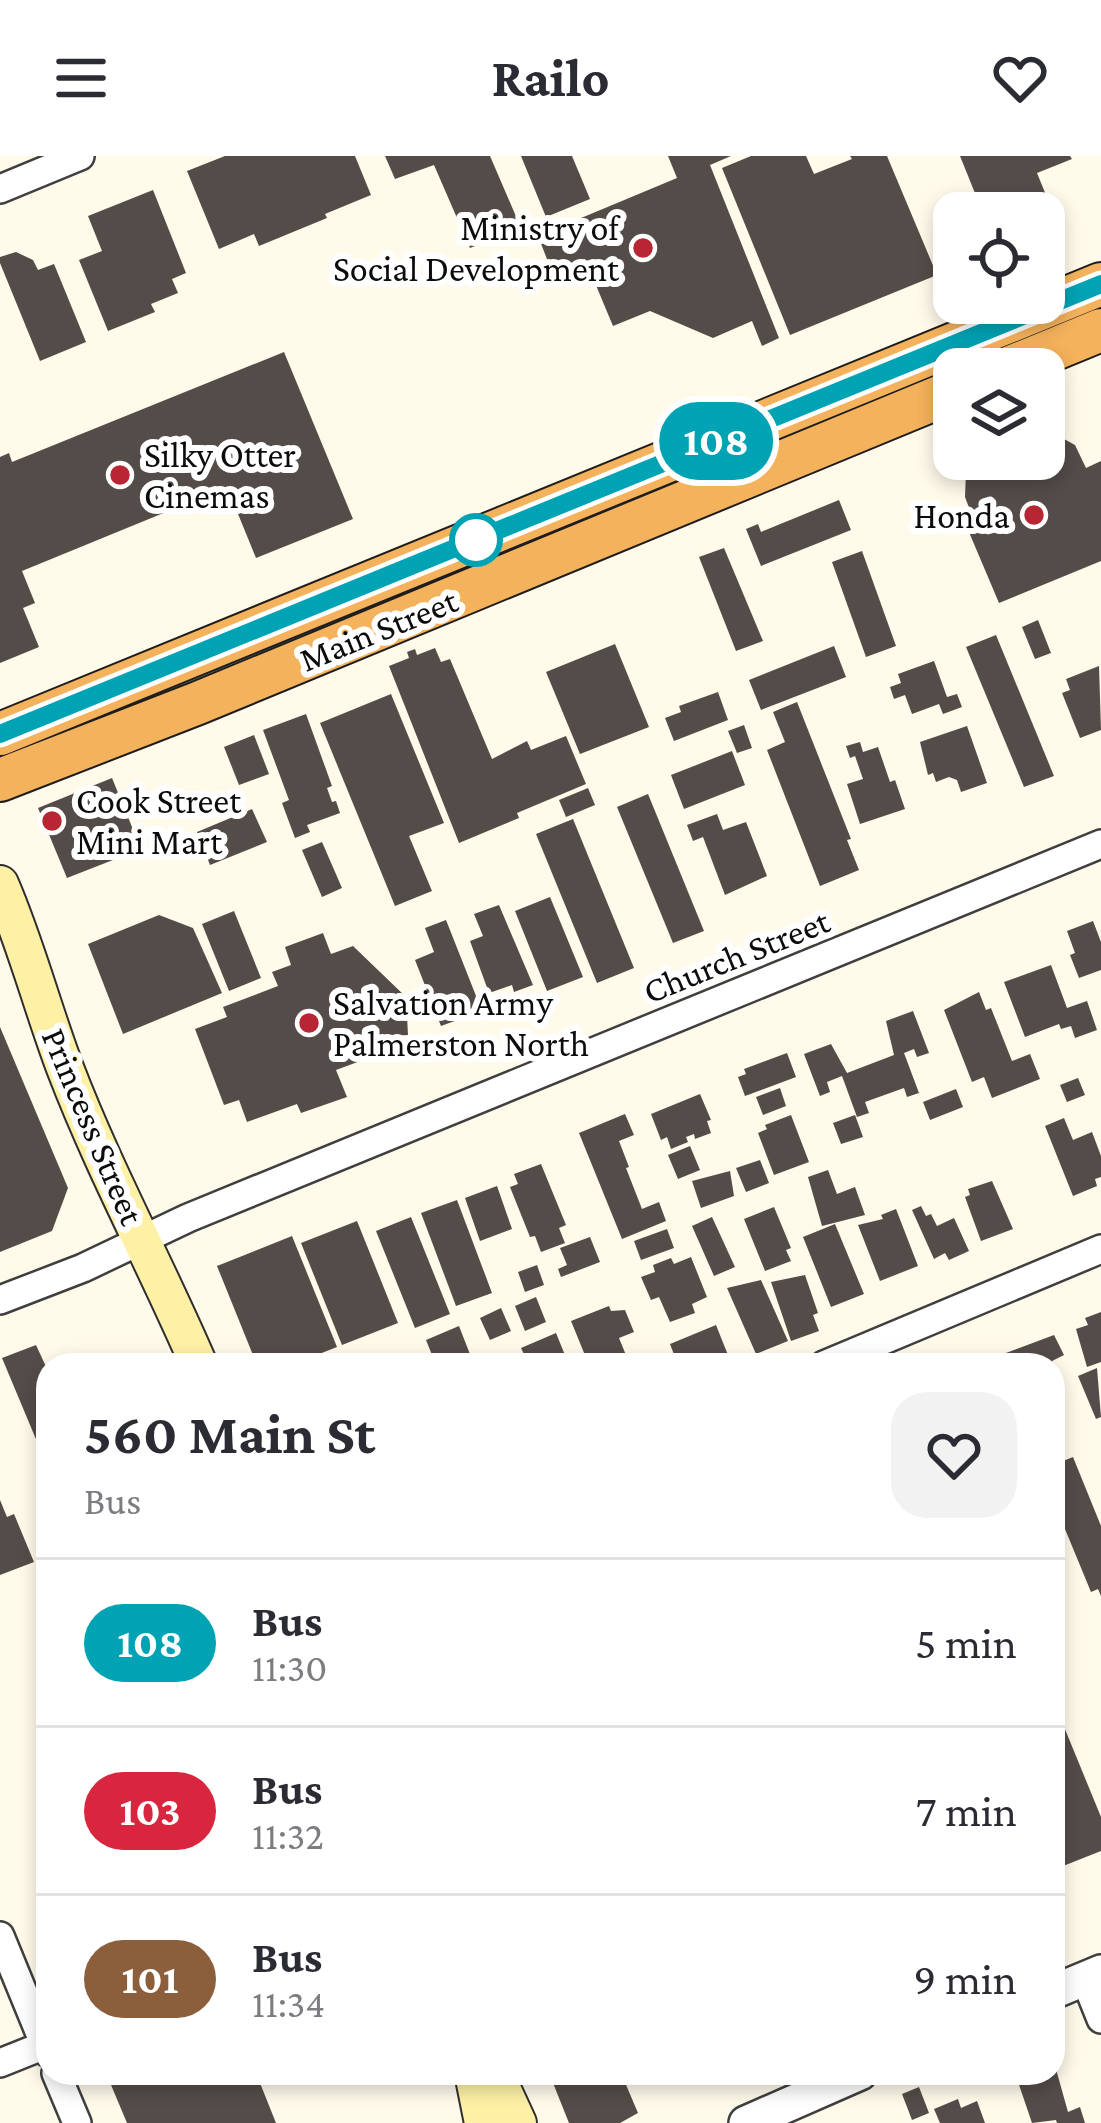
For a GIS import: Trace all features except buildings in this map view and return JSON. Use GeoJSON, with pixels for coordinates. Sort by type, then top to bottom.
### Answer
{"type":"FeatureCollection","features":[{"type":"Feature","properties":{"kind":"highway","name":"Main Street"},"geometry":{"type":"LineString","coordinates":[[0,734],[1101,284]]}},
{"type":"Feature","properties":{"kind":"highway"},"geometry":{"type":"LineString","coordinates":[[1057,348],[1101,330]]}},
{"type":"Feature","properties":{"kind":"highway","name":"Main Street"},"geometry":{"type":"LineString","coordinates":[[0,780],[933,400]]}},
{"type":"Feature","properties":{"kind":"main road","name":"Princess Street"},"geometry":{"type":"LineString","coordinates":[[0,884],[64,1064],[116,1191],[194,1353]]}},
{"type":"Feature","properties":{"kind":"main road"},"geometry":{"type":"LineString","coordinates":[[475,2085],[483,2123]]}},
{"type":"Feature","properties":{"kind":"main road"},"geometry":{"type":"LineString","coordinates":[[501,2085],[518,2123]]}},
{"type":"Feature","properties":{"kind":"street"},"geometry":{"type":"LineString","coordinates":[[0,189],[80,156]]}},
{"type":"Feature","properties":{"kind":"street","name":"Church Street"},"geometry":{"type":"LineString","coordinates":[[0,1300],[1101,844]]}},
{"type":"Feature","properties":{"kind":"street"},"geometry":{"type":"LineString","coordinates":[[853,1353],[1101,1249]]}},
{"type":"Feature","properties":{"kind":"street"},"geometry":{"type":"LineString","coordinates":[[0,1936],[36,2024]]}},
{"type":"Feature","properties":{"kind":"street"},"geometry":{"type":"LineString","coordinates":[[1065,1987],[1093,1976],[1101,2019]]}},
{"type":"Feature","properties":{"kind":"street"},"geometry":{"type":"LineString","coordinates":[[0,2063],[36,2052]]}},
{"type":"Feature","properties":{"kind":"street"},"geometry":{"type":"LineString","coordinates":[[61,2085],[77,2123]]}},
{"type":"Feature","properties":{"kind":"street"},"geometry":{"type":"LineString","coordinates":[[746,2123],[833,2085]]}},
{"type":"Feature","properties":{"kind":"green space"},"geometry":{"type":"Polygon","coordinates":[[[1101,300],[1101,315],[1020,348],[984,348],[1043,324],[1065,324],[1065,315],[1101,300]]]}},
{"type":"Feature","properties":{"kind":"green space"},"geometry":{"type":"Polygon","coordinates":[[[933,369],[933,384],[221,677],[112,712],[110,707],[933,369]]]}},
{"type":"Feature","properties":{"kind":"bus line","name":"108"},"geometry":{"type":"LineString","coordinates":[[0,734],[1101,284]]}},
{"type":"Feature","properties":{"kind":"place","name":"Ministry of Social Development"},"geometry":{"type":"Point","coordinates":[643,248]}},
{"type":"Feature","properties":{"kind":"place","name":"Silky Otter Cinemas"},"geometry":{"type":"Point","coordinates":[120,475]}},
{"type":"Feature","properties":{"kind":"place","name":"Honda"},"geometry":{"type":"Point","coordinates":[1034,515]}},
{"type":"Feature","properties":{"kind":"place","name":"Cook Street Mini Mart"},"geometry":{"type":"Point","coordinates":[52,821]}},
{"type":"Feature","properties":{"kind":"place","name":"Salvation Army Palmerston North"},"geometry":{"type":"Point","coordinates":[309,1023]}}]}
